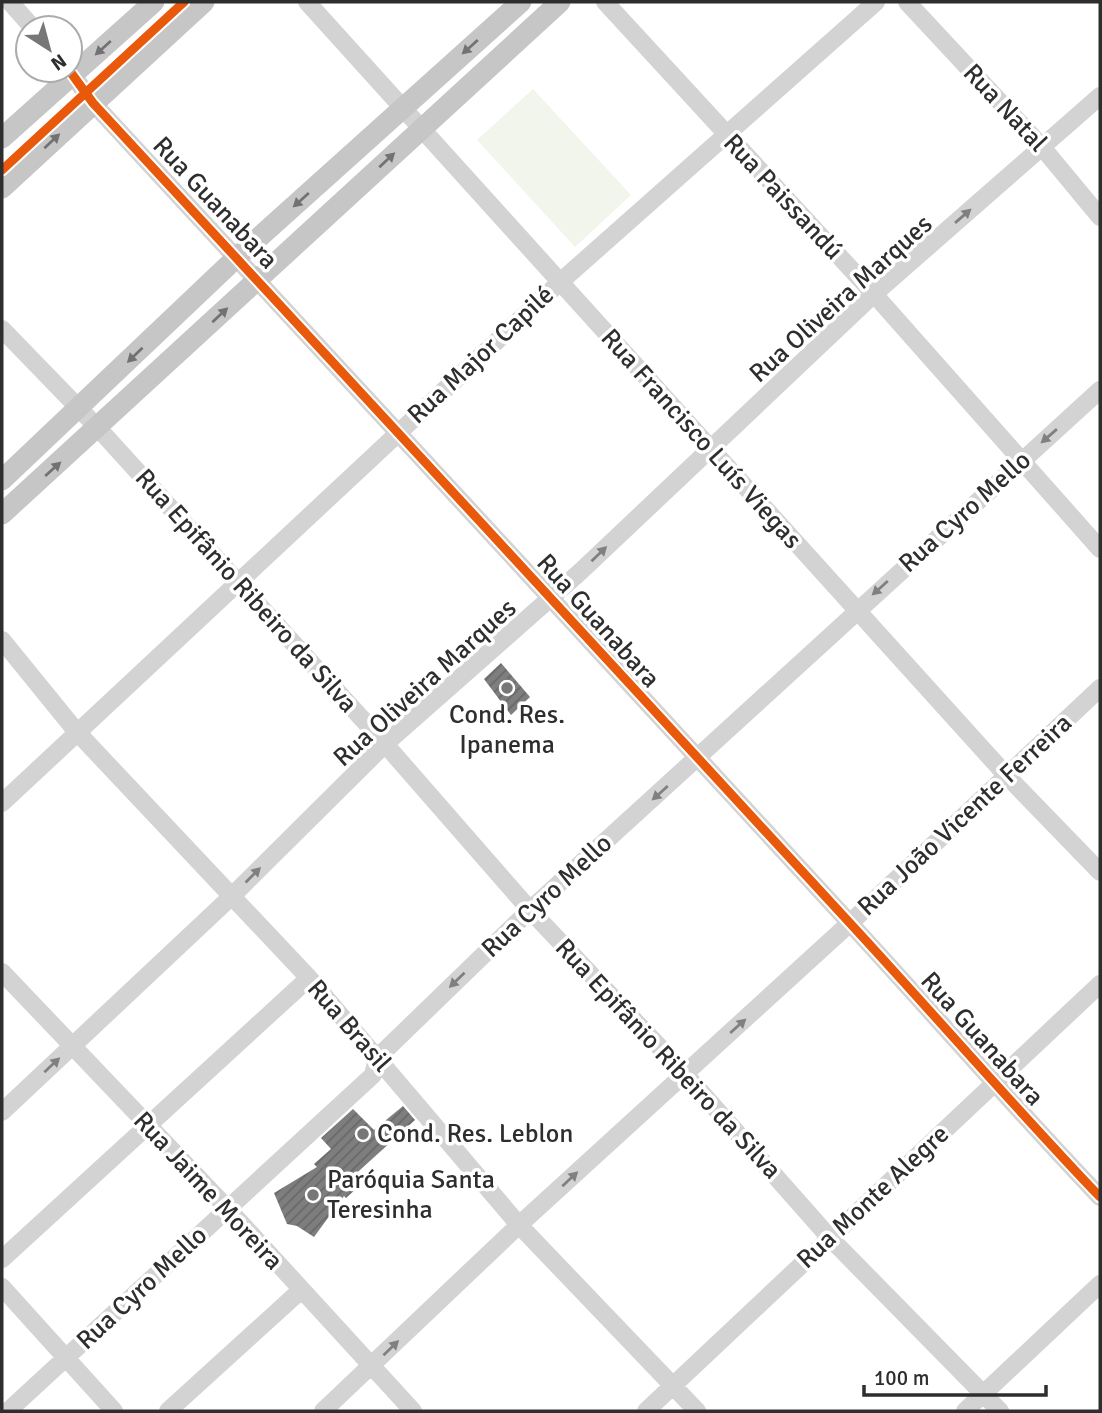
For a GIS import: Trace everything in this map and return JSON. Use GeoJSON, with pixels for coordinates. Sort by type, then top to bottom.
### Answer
{"type":"FeatureCollection","features":[{"type":"Feature","properties":{"kind":"main road"},"geometry":{"type":"LineString","coordinates":[[84,61],[154,2]]}},
{"type":"Feature","properties":{"kind":"main road"},"geometry":{"type":"LineString","coordinates":[[2,188],[204,2]]}},
{"type":"Feature","properties":{"kind":"main road"},"geometry":{"type":"LineString","coordinates":[[2,480],[236,258],[521,2]]}},
{"type":"Feature","properties":{"kind":"main road"},"geometry":{"type":"LineString","coordinates":[[2,514],[99,428],[560,2]]}},
{"type":"Feature","properties":{"kind":"main road"},"geometry":{"type":"LineString","coordinates":[[2,138],[58,84]]}},
{"type":"Feature","properties":{"kind":"street","name":"Rua Francisco Luís Viegas"},"geometry":{"type":"LineString","coordinates":[[307,2],[1006,775],[1100,872]]}},
{"type":"Feature","properties":{"kind":"street","name":"Rua Paissandú"},"geometry":{"type":"LineString","coordinates":[[606,2],[726,136],[874,294],[1100,549]]}},
{"type":"Feature","properties":{"kind":"street","name":"Rua Major Capilé"},"geometry":{"type":"LineString","coordinates":[[2,803],[76,731],[559,283],[876,2]]}},
{"type":"Feature","properties":{"kind":"street","name":"Rua Natal"},"geometry":{"type":"LineString","coordinates":[[907,2],[1042,147],[1100,217]]}},
{"type":"Feature","properties":{"kind":"street","name":"Rua Guanabara"},"geometry":{"type":"LineString","coordinates":[[80,84],[93,103],[399,432],[850,923],[993,1084],[1100,1197]]}},
{"type":"Feature","properties":{"kind":"street","name":"Rua Oliveira Marques"},"geometry":{"type":"LineString","coordinates":[[2,1112],[232,896],[385,744],[550,599],[874,294],[1100,96]]}},
{"type":"Feature","properties":{"kind":"street","name":"Rua Epifânio Ribeiro da Silva"},"geometry":{"type":"LineString","coordinates":[[2,329],[99,428],[385,744],[530,910],[685,1074],[830,1238],[1000,1411]]}},
{"type":"Feature","properties":{"kind":"street","name":"Rua Cyro Mello"},"geometry":{"type":"LineString","coordinates":[[8,1411],[373,1075],[377,1058],[530,910],[1100,390]]}},
{"type":"Feature","properties":{"kind":"street","name":"Rua Brasil"},"geometry":{"type":"LineString","coordinates":[[2,640],[76,731],[309,978],[519,1226],[697,1411]]}},
{"type":"Feature","properties":{"kind":"street","name":"Rua João Vicente Ferreira"},"geometry":{"type":"LineString","coordinates":[[323,1411],[1100,688]]}},
{"type":"Feature","properties":{"kind":"street","name":"Rua Jaime Moreira"},"geometry":{"type":"LineString","coordinates":[[2,972],[228,1209],[300,1291],[413,1411]]}},
{"type":"Feature","properties":{"kind":"street"},"geometry":{"type":"LineString","coordinates":[[2,1259],[309,978]]}},
{"type":"Feature","properties":{"kind":"street","name":"Rua Monte Alegre"},"geometry":{"type":"LineString","coordinates":[[646,1411],[1100,984]]}},
{"type":"Feature","properties":{"kind":"street"},"geometry":{"type":"LineString","coordinates":[[965,1411],[1100,1284]]}},
{"type":"Feature","properties":{"kind":"street"},"geometry":{"type":"LineString","coordinates":[[2,1287],[114,1411]]}},
{"type":"Feature","properties":{"kind":"street"},"geometry":{"type":"LineString","coordinates":[[169,1411],[300,1291]]}},
{"type":"Feature","properties":{"kind":"shaded area"},"geometry":{"type":"Polygon","coordinates":[[[533,89],[631,195],[575,247],[477,140],[533,89]]]}},
{"type":"Feature","properties":{"kind":"building","name":"Cond. Res. Ipanema"},"geometry":{"type":"Polygon","coordinates":[[[501,663],[530,697],[511,715],[484,679],[501,663]]]}},
{"type":"Feature","properties":{"kind":"building"},"geometry":{"type":"Polygon","coordinates":[[[403,1106],[415,1120],[349,1180],[357,1188],[346,1198],[344,1196],[314,1237],[297,1226],[287,1224],[274,1193],[317,1167],[314,1164],[331,1149],[321,1138],[353,1109],[374,1130],[403,1106]]]}},
{"type":"Feature","properties":{"kind":"cycle path"},"geometry":{"type":"LineString","coordinates":[[2,170],[184,2]]}},
{"type":"Feature","properties":{"kind":"cycle path"},"geometry":{"type":"LineString","coordinates":[[79,84],[93,103],[1100,1197]]}},
{"type":"Feature","properties":{"kind":"place","name":"Cond. Res. Ipanema"},"geometry":{"type":"Point","coordinates":[507,688]}},
{"type":"Feature","properties":{"kind":"place","name":"Cond. Res. Leblon"},"geometry":{"type":"Point","coordinates":[363,1134]}},
{"type":"Feature","properties":{"kind":"place","name":"Paróquia Santa Teresinha"},"geometry":{"type":"Point","coordinates":[313,1195]}}]}
